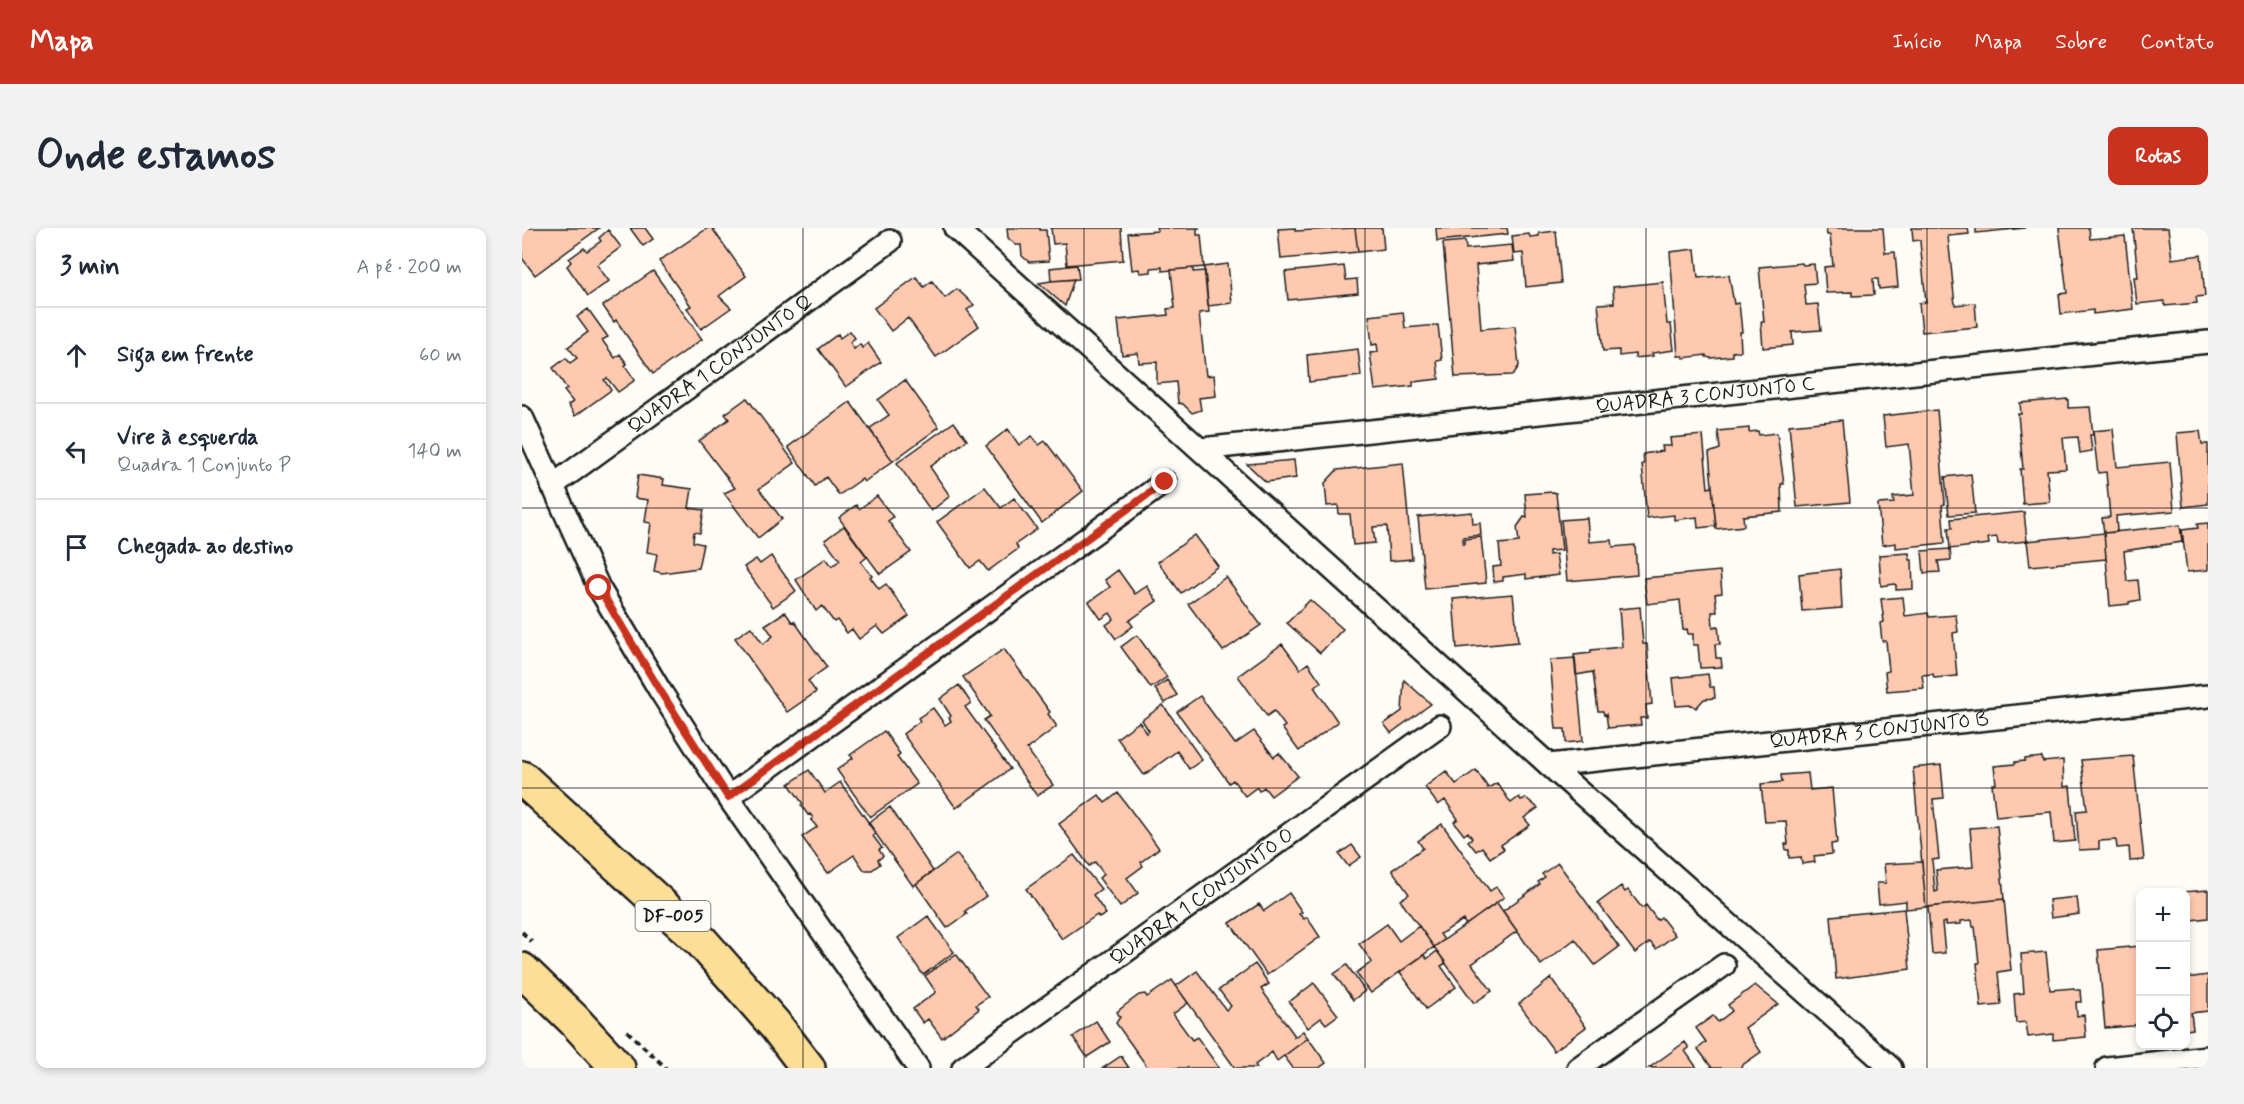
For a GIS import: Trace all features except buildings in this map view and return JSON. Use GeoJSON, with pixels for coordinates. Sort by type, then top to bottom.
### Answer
{"type":"FeatureCollection","features":[{"type":"Feature","properties":{"kind":"main road","name":"DF-005"},"geometry":{"type":"LineString","coordinates":[[522,778],[702,942],[775,1025],[808,1068]]}},
{"type":"Feature","properties":{"kind":"main road"},"geometry":{"type":"LineString","coordinates":[[522,970],[573,1019],[618,1068]]}},
{"type":"Feature","properties":{"kind":"street"},"geometry":{"type":"LineString","coordinates":[[955,228],[1549,765],[1891,1068]]}},
{"type":"Feature","properties":{"kind":"street","name":"QUADRA 1 CONJUNTO Q"},"geometry":{"type":"LineString","coordinates":[[552,486],[890,241]]}},
{"type":"Feature","properties":{"kind":"street","name":"QUADRA 3 CONJUNTO C"},"geometry":{"type":"LineString","coordinates":[[1201,449],[2208,342]]}},
{"type":"Feature","properties":{"kind":"street"},"geometry":{"type":"LineString","coordinates":[[522,417],[599,588],[659,689],[728,797],[918,1068]]}},
{"type":"Feature","properties":{"kind":"street"},"geometry":{"type":"LineString","coordinates":[[728,797],[1165,482]]}},
{"type":"Feature","properties":{"kind":"street","name":"QUADRA 3 CONJUNTO B"},"geometry":{"type":"LineString","coordinates":[[1549,765],[2208,696]]}},
{"type":"Feature","properties":{"kind":"street","name":"QUADRA 1 CONJUNTO O"},"geometry":{"type":"LineString","coordinates":[[963,1068],[1440,726]]}},
{"type":"Feature","properties":{"kind":"street"},"geometry":{"type":"LineString","coordinates":[[1578,1068],[1724,965]]}},
{"type":"Feature","properties":{"kind":"street"},"geometry":{"type":"LineString","coordinates":[[2107,1068],[2208,1057]]}},
{"type":"Feature","properties":{"kind":"route"},"geometry":{"type":"LineString","coordinates":[[599,588],[659,689],[728,797],[1165,482]]}}]}
